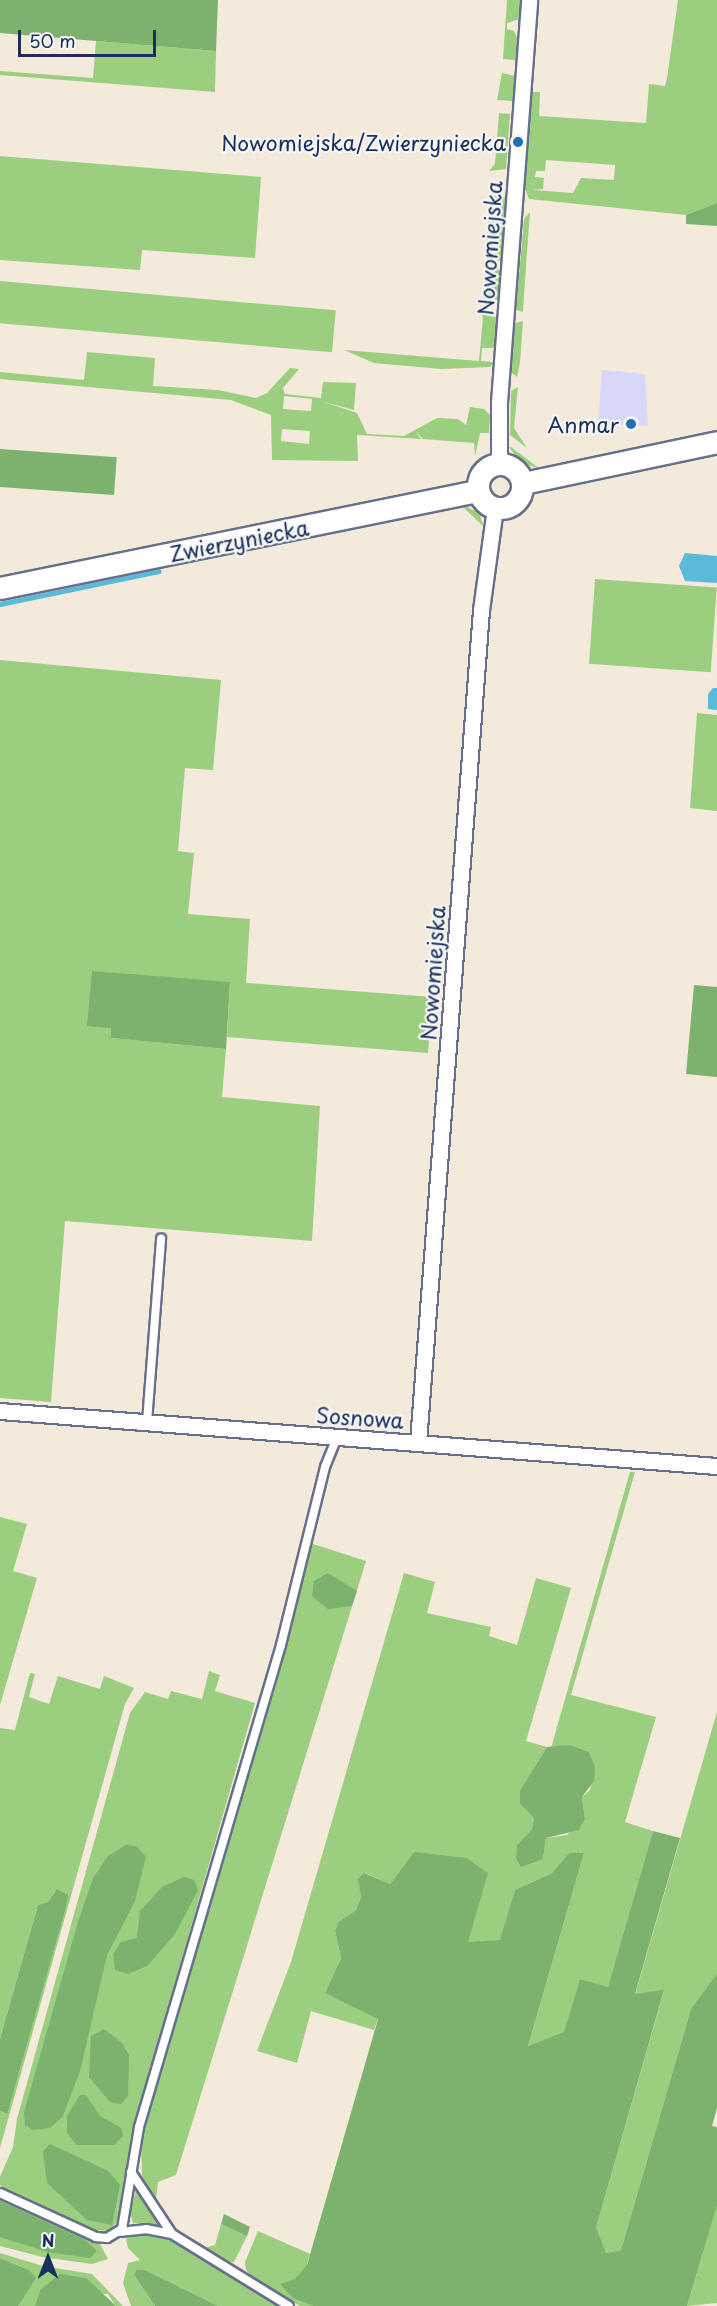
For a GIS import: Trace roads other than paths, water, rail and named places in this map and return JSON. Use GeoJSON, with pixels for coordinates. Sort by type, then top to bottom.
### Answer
{"type":"FeatureCollection","features":[{"type":"Feature","properties":{"kind":"street","name":"Nowomiejska"},"geometry":{"type":"LineString","coordinates":[[499,463],[499,402],[529,0]]}},
{"type":"Feature","properties":{"kind":"street"},"geometry":{"type":"LineString","coordinates":[[523,483],[717,442]]}},
{"type":"Feature","properties":{"kind":"street"},"geometry":{"type":"LineString","coordinates":[[499,463],[516,469],[523,483],[517,501],[505,508],[495,508],[485,503],[478,491],[483,471],[499,463]]}},
{"type":"Feature","properties":{"kind":"street","name":"Zwierzyniecka"},"geometry":{"type":"LineString","coordinates":[[0,588],[478,491]]}},
{"type":"Feature","properties":{"kind":"street","name":"Nowomiejska"},"geometry":{"type":"LineString","coordinates":[[418,1443],[477,669],[495,508]]}},
{"type":"Feature","properties":{"kind":"street","name":"Sosnowa"},"geometry":{"type":"LineString","coordinates":[[0,1411],[717,1466]]}},
{"type":"Feature","properties":{"kind":"lane"},"geometry":{"type":"LineString","coordinates":[[147,1422],[161,1239]]}},
{"type":"Feature","properties":{"kind":"lane"},"geometry":{"type":"LineString","coordinates":[[119,2232],[139,2127],[281,1645],[325,1467],[337,1437]]}},
{"type":"Feature","properties":{"kind":"lane"},"geometry":{"type":"LineString","coordinates":[[131,2172],[172,2234]]}},
{"type":"Feature","properties":{"kind":"lane"},"geometry":{"type":"LineString","coordinates":[[0,2193],[96,2237],[140,2228],[172,2234],[289,2306]]}},
{"type":"Feature","properties":{"kind":"water"},"geometry":{"type":"Polygon","coordinates":[[[685,553],[717,556],[717,583],[685,581],[679,566],[685,553]]]}},
{"type":"Feature","properties":{"kind":"water"},"geometry":{"type":"Polygon","coordinates":[[[713,688],[717,688],[717,710],[708,709],[708,694],[713,688]]]}},
{"type":"Feature","properties":{"kind":"waterway"},"geometry":{"type":"LineString","coordinates":[[0,604],[159,571]]}},
{"type":"Feature","properties":{"kind":"place","name":"Nowomiejska/Zwierzyniecka"},"geometry":{"type":"Point","coordinates":[518,142]}},
{"type":"Feature","properties":{"kind":"place","name":"Anmar"},"geometry":{"type":"Point","coordinates":[631,424]}}]}
